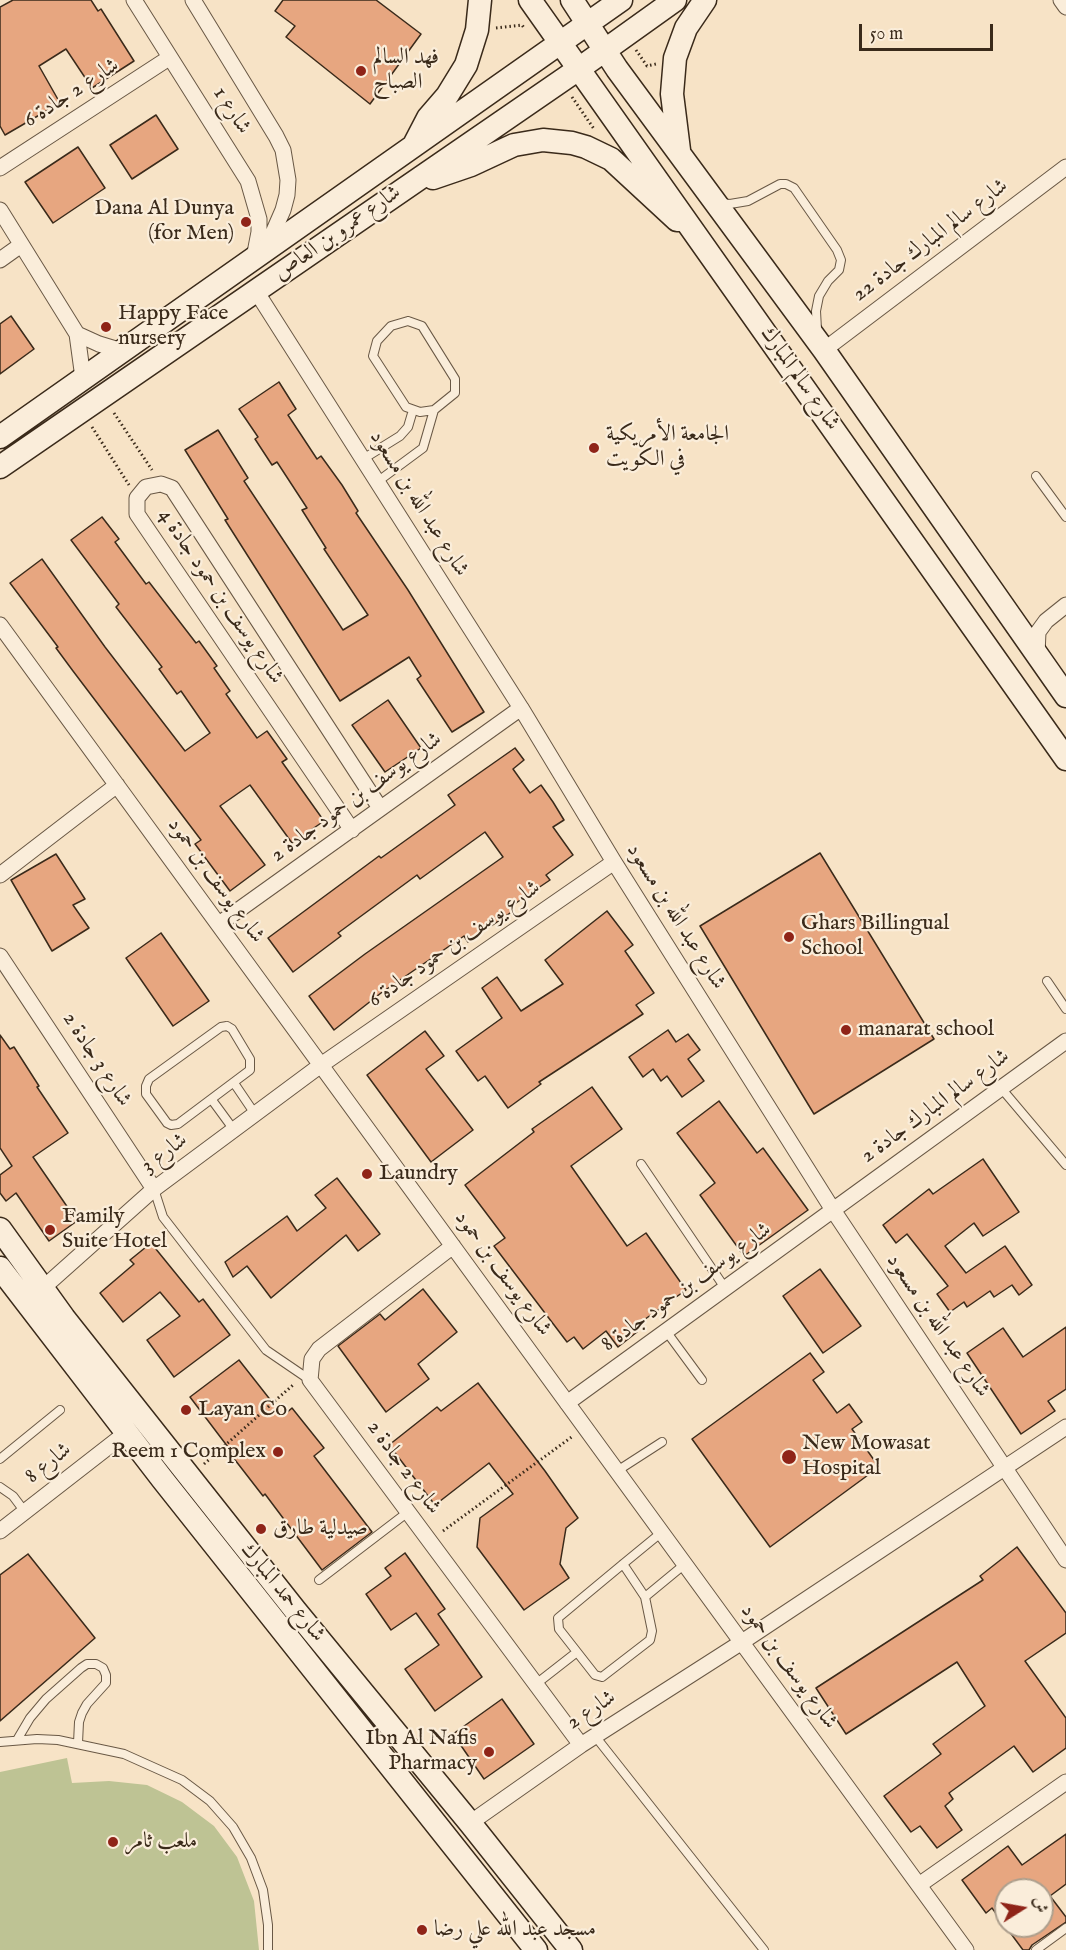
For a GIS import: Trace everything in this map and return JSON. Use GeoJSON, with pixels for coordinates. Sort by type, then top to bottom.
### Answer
{"type":"FeatureCollection","features":[{"type":"Feature","properties":{"kind":"main road"},"geometry":{"type":"LineString","coordinates":[[413,147],[428,118],[452,89],[466,65],[477,30],[480,0]]}},
{"type":"Feature","properties":{"kind":"main road","name":"شارع سالم المبارك"},"geometry":{"type":"LineString","coordinates":[[530,0],[562,42],[1066,759]]}},
{"type":"Feature","properties":{"kind":"main road","name":"شارع سالم المبارك"},"geometry":{"type":"LineString","coordinates":[[572,0],[604,51],[821,346],[1066,696]]}},
{"type":"Feature","properties":{"kind":"main road","name":"شارع عمرو بن العاص"},"geometry":{"type":"LineString","coordinates":[[0,436],[621,0]]}},
{"type":"Feature","properties":{"kind":"main road","name":"شارع عمرو بن العاص"},"geometry":{"type":"LineString","coordinates":[[0,467],[580,68],[675,0]]}},
{"type":"Feature","properties":{"kind":"main road"},"geometry":{"type":"LineString","coordinates":[[679,155],[672,94],[675,58],[686,28],[705,0]]}},
{"type":"Feature","properties":{"kind":"main road"},"geometry":{"type":"LineString","coordinates":[[416,180],[453,172],[514,145],[543,140],[572,143],[599,152],[616,163],[662,208],[697,234]]}},
{"type":"Feature","properties":{"kind":"main road","name":"شارع حمد المبارك"},"geometry":{"type":"LineString","coordinates":[[0,1229],[43,1288],[295,1610],[571,1950]]}},
{"type":"Feature","properties":{"kind":"main road","name":"شارع حمد المبارك"},"geometry":{"type":"LineString","coordinates":[[0,1268],[126,1433],[536,1950]]}},
{"type":"Feature","properties":{"kind":"street","name":"شارع 1"},"geometry":{"type":"LineString","coordinates":[[134,0],[242,169],[253,193],[259,219],[260,254]]}},
{"type":"Feature","properties":{"kind":"street","name":"شارع 1"},"geometry":{"type":"LineString","coordinates":[[193,0],[283,150],[288,180],[287,195],[283,210],[260,254]]}},
{"type":"Feature","properties":{"kind":"street"},"geometry":{"type":"LineString","coordinates":[[1061,0],[1066,7]]}},
{"type":"Feature","properties":{"kind":"street","name":"شارع 2 جادة 6"},"geometry":{"type":"LineString","coordinates":[[0,168],[169,58]]}},
{"type":"Feature","properties":{"kind":"street","name":"شارع سالم المبارك جادة 22"},"geometry":{"type":"LineString","coordinates":[[821,346],[1066,167]]}},
{"type":"Feature","properties":{"kind":"street"},"geometry":{"type":"LineString","coordinates":[[0,210],[77,334],[83,378]]}},
{"type":"Feature","properties":{"kind":"street"},"geometry":{"type":"LineString","coordinates":[[0,260],[21,245]]}},
{"type":"Feature","properties":{"kind":"street","name":"شارع عبد الله بن مسعود"},"geometry":{"type":"LineString","coordinates":[[256,291],[521,708],[614,862],[833,1210],[1004,1467],[1062,1544],[1066,1560]]}},
{"type":"Feature","properties":{"kind":"street"},"geometry":{"type":"LineString","coordinates":[[77,334],[122,351]]}},
{"type":"Feature","properties":{"kind":"street","name":"شارع يوسف بن حمود جادة 4"},"geometry":{"type":"LineString","coordinates":[[352,830],[137,514],[137,498],[146,487],[161,484],[172,488],[380,808]]}},
{"type":"Feature","properties":{"kind":"street"},"geometry":{"type":"LineString","coordinates":[[1037,654],[1038,632],[1046,621],[1066,604]]}},
{"type":"Feature","properties":{"kind":"street","name":"شارع يوسف بن حمود"},"geometry":{"type":"LineString","coordinates":[[0,626],[966,1950]]}},
{"type":"Feature","properties":{"kind":"street","name":"شارع يوسف بن حمود جادة 2"},"geometry":{"type":"LineString","coordinates":[[219,924],[521,708]]}},
{"type":"Feature","properties":{"kind":"street"},"geometry":{"type":"LineString","coordinates":[[0,875],[117,785]]}},
{"type":"Feature","properties":{"kind":"street","name":"شارع يوسف بن حمود جادة 6"},"geometry":{"type":"LineString","coordinates":[[321,1065],[614,862]]}},
{"type":"Feature","properties":{"kind":"street","name":"شارع 3 جادة 2"},"geometry":{"type":"LineString","coordinates":[[0,956],[154,1189]]}},
{"type":"Feature","properties":{"kind":"street","name":"شارع سالم المبارك جادة 2"},"geometry":{"type":"LineString","coordinates":[[833,1210],[1066,1041]]}},
{"type":"Feature","properties":{"kind":"street","name":"شارع 3"},"geometry":{"type":"LineString","coordinates":[[43,1288],[154,1189],[321,1065]]}},
{"type":"Feature","properties":{"kind":"street","name":"شارع يوسف بن حمود جادة 8"},"geometry":{"type":"LineString","coordinates":[[567,1403],[833,1210]]}},
{"type":"Feature","properties":{"kind":"street"},"geometry":{"type":"LineString","coordinates":[[307,1378],[312,1359],[319,1348],[453,1246]]}},
{"type":"Feature","properties":{"kind":"street","name":"شارع 2 جادة 2"},"geometry":{"type":"LineString","coordinates":[[307,1378],[581,1744]]}},
{"type":"Feature","properties":{"kind":"street","name":"شارع 2"},"geometry":{"type":"LineString","coordinates":[[470,1823],[581,1744],[742,1642],[1066,1428]]}},
{"type":"Feature","properties":{"kind":"street","name":"شارع 8"},"geometry":{"type":"LineString","coordinates":[[0,1531],[126,1433]]}},
{"type":"Feature","properties":{"kind":"street"},"geometry":{"type":"LineString","coordinates":[[919,1885],[1066,1782]]}},
{"type":"Feature","properties":{"kind":"lane"},"geometry":{"type":"LineString","coordinates":[[712,200],[721,203],[739,203],[757,198],[780,184],[794,188],[837,250],[841,260],[839,270],[828,281],[819,296],[816,311],[821,346]]}},
{"type":"Feature","properties":{"kind":"lane"},"geometry":{"type":"LineString","coordinates":[[408,321],[422,326],[455,379],[455,393],[434,410],[420,412],[406,407],[373,356],[377,341],[391,326],[408,321]]}},
{"type":"Feature","properties":{"kind":"lane"},"geometry":{"type":"LineString","coordinates":[[363,459],[400,436],[408,427],[413,410]]}},
{"type":"Feature","properties":{"kind":"lane"},"geometry":{"type":"LineString","coordinates":[[377,482],[423,448],[434,410]]}},
{"type":"Feature","properties":{"kind":"lane"},"geometry":{"type":"LineString","coordinates":[[1036,476],[1066,517]]}},
{"type":"Feature","properties":{"kind":"lane"},"geometry":{"type":"LineString","coordinates":[[1047,981],[1066,1009]]}},
{"type":"Feature","properties":{"kind":"lane"},"geometry":{"type":"LineString","coordinates":[[227,1026],[232,1029],[250,1059],[251,1065],[250,1070],[234,1083],[178,1124],[171,1125],[167,1123],[146,1094],[149,1079],[221,1027],[227,1026]]}},
{"type":"Feature","properties":{"kind":"lane"},"geometry":{"type":"LineString","coordinates":[[234,1083],[255,1114]]}},
{"type":"Feature","properties":{"kind":"lane"},"geometry":{"type":"LineString","coordinates":[[1001,1088],[1066,1165]]}},
{"type":"Feature","properties":{"kind":"lane"},"geometry":{"type":"LineString","coordinates":[[213,1100],[234,1130]]}},
{"type":"Feature","properties":{"kind":"lane"},"geometry":{"type":"LineString","coordinates":[[641,1164],[725,1288]]}},
{"type":"Feature","properties":{"kind":"lane"},"geometry":{"type":"LineString","coordinates":[[154,1189],[163,1217],[226,1301],[266,1350],[307,1378]]}},
{"type":"Feature","properties":{"kind":"lane"},"geometry":{"type":"LineString","coordinates":[[666,1331],[702,1380]]}},
{"type":"Feature","properties":{"kind":"lane"},"geometry":{"type":"LineString","coordinates":[[0,1460],[60,1410]]}},
{"type":"Feature","properties":{"kind":"lane"},"geometry":{"type":"LineString","coordinates":[[617,1471],[662,1442]]}},
{"type":"Feature","properties":{"kind":"lane"},"geometry":{"type":"LineString","coordinates":[[0,1487],[13,1496],[25,1512]]}},
{"type":"Feature","properties":{"kind":"lane"},"geometry":{"type":"LineString","coordinates":[[319,1580],[408,1512]]}},
{"type":"Feature","properties":{"kind":"lane"},"geometry":{"type":"LineString","coordinates":[[623,1564],[645,1597],[652,1631],[650,1640],[609,1674],[602,1677],[595,1675],[559,1629],[558,1618],[623,1564],[662,1532]]}},
{"type":"Feature","properties":{"kind":"lane"},"geometry":{"type":"LineString","coordinates":[[645,1597],[685,1564]]}},
{"type":"Feature","properties":{"kind":"lane"},"geometry":{"type":"LineString","coordinates":[[537,1684],[577,1652]]}},
{"type":"Feature","properties":{"kind":"lane"},"geometry":{"type":"LineString","coordinates":[[17,1740],[30,1718],[46,1699],[81,1668],[87,1664],[96,1664],[103,1668],[106,1683],[82,1713],[78,1743]]}},
{"type":"Feature","properties":{"kind":"lane"},"geometry":{"type":"LineString","coordinates":[[595,1736],[764,1950]]}},
{"type":"Feature","properties":{"kind":"lane"},"geometry":{"type":"LineString","coordinates":[[0,1742],[38,1739],[78,1743],[124,1754],[182,1780],[210,1801],[233,1827],[251,1858],[263,1890],[268,1925],[268,1950]]}},
{"type":"Feature","properties":{"kind":"lane"},"geometry":{"type":"LineString","coordinates":[[1036,1950],[1066,1928]]}},
{"type":"Feature","properties":{"kind":"path"},"geometry":{"type":"LineString","coordinates":[[103,396],[161,484]]}},
{"type":"Feature","properties":{"kind":"path"},"geometry":{"type":"LineString","coordinates":[[82,411],[137,498]]}},
{"type":"Feature","properties":{"kind":"path"},"geometry":{"type":"LineString","coordinates":[[190,1477],[307,1378]]}},
{"type":"Feature","properties":{"kind":"path"},"geometry":{"type":"LineString","coordinates":[[429,1541],[585,1427]]}},
{"type":"Feature","properties":{"kind":"green space","name":"ملعب ثامر"},"geometry":{"type":"Polygon","coordinates":[[[67,1758],[72,1783],[109,1781],[147,1785],[182,1802],[214,1826],[237,1857],[254,1901],[259,1950],[0,1950],[0,1772],[67,1758]]]}},
{"type":"Feature","properties":{"kind":"building"},"geometry":{"type":"Polygon","coordinates":[[[13,0],[91,0],[98,11],[101,9],[134,61],[92,88],[66,49],[39,66],[60,103],[5,135],[0,126],[0,7],[13,0]]]}},
{"type":"Feature","properties":{"kind":"building","name":"فهد السالم الصباح"},"geometry":{"type":"Polygon","coordinates":[[[283,0],[376,0],[421,34],[370,104],[286,37],[295,26],[275,11],[283,0]]]}},
{"type":"Feature","properties":{"kind":"building"},"geometry":{"type":"Polygon","coordinates":[[[156,115],[178,149],[132,179],[110,145],[156,115]]]}},
{"type":"Feature","properties":{"kind":"building"},"geometry":{"type":"Polygon","coordinates":[[[78,147],[105,188],[53,223],[25,182],[78,147]]]}},
{"type":"Feature","properties":{"kind":"building"},"geometry":{"type":"Polygon","coordinates":[[[11,316],[34,349],[0,374],[0,324],[11,316]]]}},
{"type":"Feature","properties":{"kind":"building"},"geometry":{"type":"Polygon","coordinates":[[[279,382],[296,409],[288,415],[317,459],[321,456],[342,485],[358,511],[356,513],[408,590],[484,712],[452,732],[417,679],[421,676],[409,657],[340,701],[225,520],[228,519],[185,450],[218,430],[248,478],[244,481],[343,630],[368,615],[324,549],[326,548],[302,510],[307,508],[277,462],[272,465],[255,439],[258,437],[239,409],[279,382]]]}},
{"type":"Feature","properties":{"kind":"building"},"geometry":{"type":"Polygon","coordinates":[[[102,517],[119,539],[115,542],[146,584],[149,582],[196,643],[199,641],[217,666],[214,668],[230,691],[226,694],[257,738],[267,731],[287,759],[282,762],[324,821],[292,843],[250,785],[220,806],[265,865],[230,891],[195,844],[201,840],[73,671],[10,583],[42,559],[105,647],[185,751],[210,733],[181,691],[177,694],[159,669],[162,667],[116,607],[119,604],[71,540],[102,517]]]}},
{"type":"Feature","properties":{"kind":"building"},"geometry":{"type":"Polygon","coordinates":[[[388,700],[421,748],[385,772],[352,725],[388,700]]]}},
{"type":"Feature","properties":{"kind":"building"},"geometry":{"type":"Polygon","coordinates":[[[515,748],[524,760],[513,769],[530,793],[541,785],[553,802],[564,820],[553,827],[573,855],[546,875],[550,880],[510,907],[513,911],[468,942],[464,936],[381,993],[334,1030],[309,996],[503,857],[485,832],[420,879],[417,875],[338,933],[341,936],[293,972],[268,938],[379,856],[381,858],[455,805],[448,795],[515,748]]]}},
{"type":"Feature","properties":{"kind":"building"},"geometry":{"type":"Polygon","coordinates":[[[820,853],[934,1039],[814,1114],[700,926],[820,853]]]}},
{"type":"Feature","properties":{"kind":"building"},"geometry":{"type":"Polygon","coordinates":[[[56,854],[85,899],[73,905],[89,928],[52,951],[11,880],[56,854]]]}},
{"type":"Feature","properties":{"kind":"building"},"geometry":{"type":"Polygon","coordinates":[[[607,911],[633,945],[625,951],[654,993],[636,1005],[643,1014],[539,1082],[541,1084],[508,1108],[485,1076],[478,1081],[456,1051],[502,1018],[482,988],[497,977],[521,1011],[563,984],[545,960],[607,911]]]}},
{"type":"Feature","properties":{"kind":"building"},"geometry":{"type":"Polygon","coordinates":[[[161,933],[209,1001],[173,1026],[126,958],[161,933]]]}},
{"type":"Feature","properties":{"kind":"building"},"geometry":{"type":"Polygon","coordinates":[[[668,1030],[676,1042],[688,1034],[700,1050],[688,1059],[704,1081],[682,1097],[667,1076],[661,1081],[653,1069],[643,1077],[629,1057],[668,1030]]]}},
{"type":"Feature","properties":{"kind":"building"},"geometry":{"type":"Polygon","coordinates":[[[425,1031],[444,1056],[426,1069],[473,1130],[431,1162],[367,1075],[425,1031]]]}},
{"type":"Feature","properties":{"kind":"building"},"geometry":{"type":"Polygon","coordinates":[[[0,1035],[10,1049],[14,1047],[68,1133],[33,1157],[77,1221],[49,1241],[16,1193],[6,1201],[0,1193],[0,1175],[12,1166],[0,1148],[0,1035]]]}},
{"type":"Feature","properties":{"kind":"building"},"geometry":{"type":"Polygon","coordinates":[[[592,1087],[622,1129],[571,1166],[627,1246],[646,1233],[686,1290],[634,1327],[637,1332],[618,1347],[606,1331],[583,1349],[574,1337],[567,1342],[494,1246],[505,1238],[465,1185],[534,1132],[532,1129],[592,1087]]]}},
{"type":"Feature","properties":{"kind":"building"},"geometry":{"type":"Polygon","coordinates":[[[719,1101],[757,1153],[763,1148],[808,1210],[744,1256],[700,1195],[715,1183],[677,1133],[719,1101]]]}},
{"type":"Feature","properties":{"kind":"building"},"geometry":{"type":"Polygon","coordinates":[[[983,1159],[1019,1212],[983,1236],[974,1223],[945,1246],[966,1273],[1005,1246],[1032,1285],[1019,1295],[1012,1285],[994,1297],[990,1291],[967,1307],[964,1302],[950,1312],[937,1294],[948,1286],[907,1234],[896,1243],[883,1225],[929,1189],[933,1194],[983,1159]]]}},
{"type":"Feature","properties":{"kind":"building"},"geometry":{"type":"Polygon","coordinates":[[[337,1178],[380,1234],[358,1251],[346,1235],[271,1298],[247,1266],[233,1277],[225,1262],[287,1216],[297,1231],[326,1208],[315,1195],[337,1178]]]}},
{"type":"Feature","properties":{"kind":"building"},"geometry":{"type":"Polygon","coordinates":[[[151,1243],[199,1302],[203,1299],[230,1335],[174,1377],[147,1340],[180,1316],[160,1292],[123,1322],[100,1293],[134,1264],[130,1260],[151,1243]]]}},
{"type":"Feature","properties":{"kind":"building"},"geometry":{"type":"Polygon","coordinates":[[[820,1269],[861,1326],[823,1353],[783,1296],[820,1269]]]}},
{"type":"Feature","properties":{"kind":"building"},"geometry":{"type":"Polygon","coordinates":[[[423,1289],[457,1332],[418,1364],[429,1379],[386,1412],[338,1346],[380,1314],[385,1320],[423,1289]]]}},
{"type":"Feature","properties":{"kind":"building"},"geometry":{"type":"Polygon","coordinates":[[[1066,1327],[1066,1389],[1048,1401],[1055,1411],[1021,1434],[967,1353],[1003,1328],[1023,1357],[1066,1327]]]}},
{"type":"Feature","properties":{"kind":"building","name":"New Mowasat Hospital"},"geometry":{"type":"Polygon","coordinates":[[[810,1353],[824,1372],[813,1380],[837,1413],[849,1404],[862,1422],[852,1429],[879,1467],[770,1547],[692,1439],[810,1353]]]}},
{"type":"Feature","properties":{"kind":"building"},"geometry":{"type":"Polygon","coordinates":[[[239,1360],[283,1416],[292,1408],[324,1448],[314,1456],[372,1532],[322,1570],[265,1494],[263,1496],[232,1456],[234,1455],[190,1397],[239,1360]]]}},
{"type":"Feature","properties":{"kind":"building"},"geometry":{"type":"Polygon","coordinates":[[[478,1383],[578,1518],[566,1528],[560,1564],[569,1578],[524,1610],[477,1547],[480,1518],[513,1494],[489,1463],[435,1505],[389,1445],[437,1407],[441,1411],[478,1383]]]}},
{"type":"Feature","properties":{"kind":"building"},"geometry":{"type":"Polygon","coordinates":[[[1017,1547],[1066,1613],[1066,1633],[1025,1661],[1066,1718],[1066,1748],[1033,1772],[1014,1746],[949,1793],[953,1799],[945,1806],[962,1830],[937,1848],[920,1826],[911,1832],[884,1796],[941,1754],[933,1744],[985,1706],[957,1662],[846,1734],[816,1688],[983,1580],[980,1576],[1017,1547]]]}},
{"type":"Feature","properties":{"kind":"building"},"geometry":{"type":"Polygon","coordinates":[[[405,1553],[445,1609],[438,1614],[482,1677],[435,1711],[405,1669],[439,1645],[416,1613],[391,1630],[366,1594],[391,1576],[385,1568],[405,1553]]]}},
{"type":"Feature","properties":{"kind":"building"},"geometry":{"type":"Polygon","coordinates":[[[28,1554],[95,1638],[0,1721],[0,1575],[28,1554]]]}},
{"type":"Feature","properties":{"kind":"building"},"geometry":{"type":"Polygon","coordinates":[[[502,1699],[534,1744],[484,1779],[453,1734],[502,1699]]]}},
{"type":"Feature","properties":{"kind":"building"},"geometry":{"type":"Polygon","coordinates":[[[1066,1834],[1066,1884],[1054,1893],[1054,1878],[994,1878],[994,1911],[992,1908],[986,1913],[962,1880],[1008,1846],[1022,1865],[1066,1834]]]}},
{"type":"Feature","properties":{"kind":"building"},"geometry":{"type":"Polygon","coordinates":[[[1054,1901],[1066,1917],[1066,1922],[1054,1930],[1054,1901]]]}},
{"type":"Feature","properties":{"kind":"building"},"geometry":{"type":"Polygon","coordinates":[[[1014,1938],[1042,1938],[1029,1950],[1023,1950],[1014,1938]]]}},
{"type":"Feature","properties":{"kind":"place","name":"فهد السالم الصباح"},"geometry":{"type":"Point","coordinates":[361,71]}},
{"type":"Feature","properties":{"kind":"place","name":"Dana Al Dunya (for Men)"},"geometry":{"type":"Point","coordinates":[246,222]}},
{"type":"Feature","properties":{"kind":"place","name":"Happy Face nursery"},"geometry":{"type":"Point","coordinates":[106,327]}},
{"type":"Feature","properties":{"kind":"place","name":"الجامعة الأمريكية في الكويت"},"geometry":{"type":"Point","coordinates":[594,448]}},
{"type":"Feature","properties":{"kind":"place","name":"Ghars Billingual School"},"geometry":{"type":"Point","coordinates":[789,937]}},
{"type":"Feature","properties":{"kind":"place","name":"manarat school"},"geometry":{"type":"Point","coordinates":[846,1030]}},
{"type":"Feature","properties":{"kind":"place","name":"Laundry"},"geometry":{"type":"Point","coordinates":[367,1174]}},
{"type":"Feature","properties":{"kind":"place","name":"Family Suite Hotel"},"geometry":{"type":"Point","coordinates":[50,1230]}},
{"type":"Feature","properties":{"kind":"place","name":"Layan Co"},"geometry":{"type":"Point","coordinates":[186,1410]}},
{"type":"Feature","properties":{"kind":"place","name":"Reem 1 Complex"},"geometry":{"type":"Point","coordinates":[278,1452]}},
{"type":"Feature","properties":{"kind":"place","name":"New Mowasat Hospital"},"geometry":{"type":"Point","coordinates":[789,1457]}},
{"type":"Feature","properties":{"kind":"place","name":"صيدلية طارق"},"geometry":{"type":"Point","coordinates":[261,1529]}},
{"type":"Feature","properties":{"kind":"place","name":"Ibn Al Nafis Pharmacy"},"geometry":{"type":"Point","coordinates":[489,1752]}},
{"type":"Feature","properties":{"kind":"place","name":"ملعب ثامر"},"geometry":{"type":"Point","coordinates":[113,1842]}},
{"type":"Feature","properties":{"kind":"place","name":"مسجد عبد الله علي رضا"},"geometry":{"type":"Point","coordinates":[422,1930]}}]}
